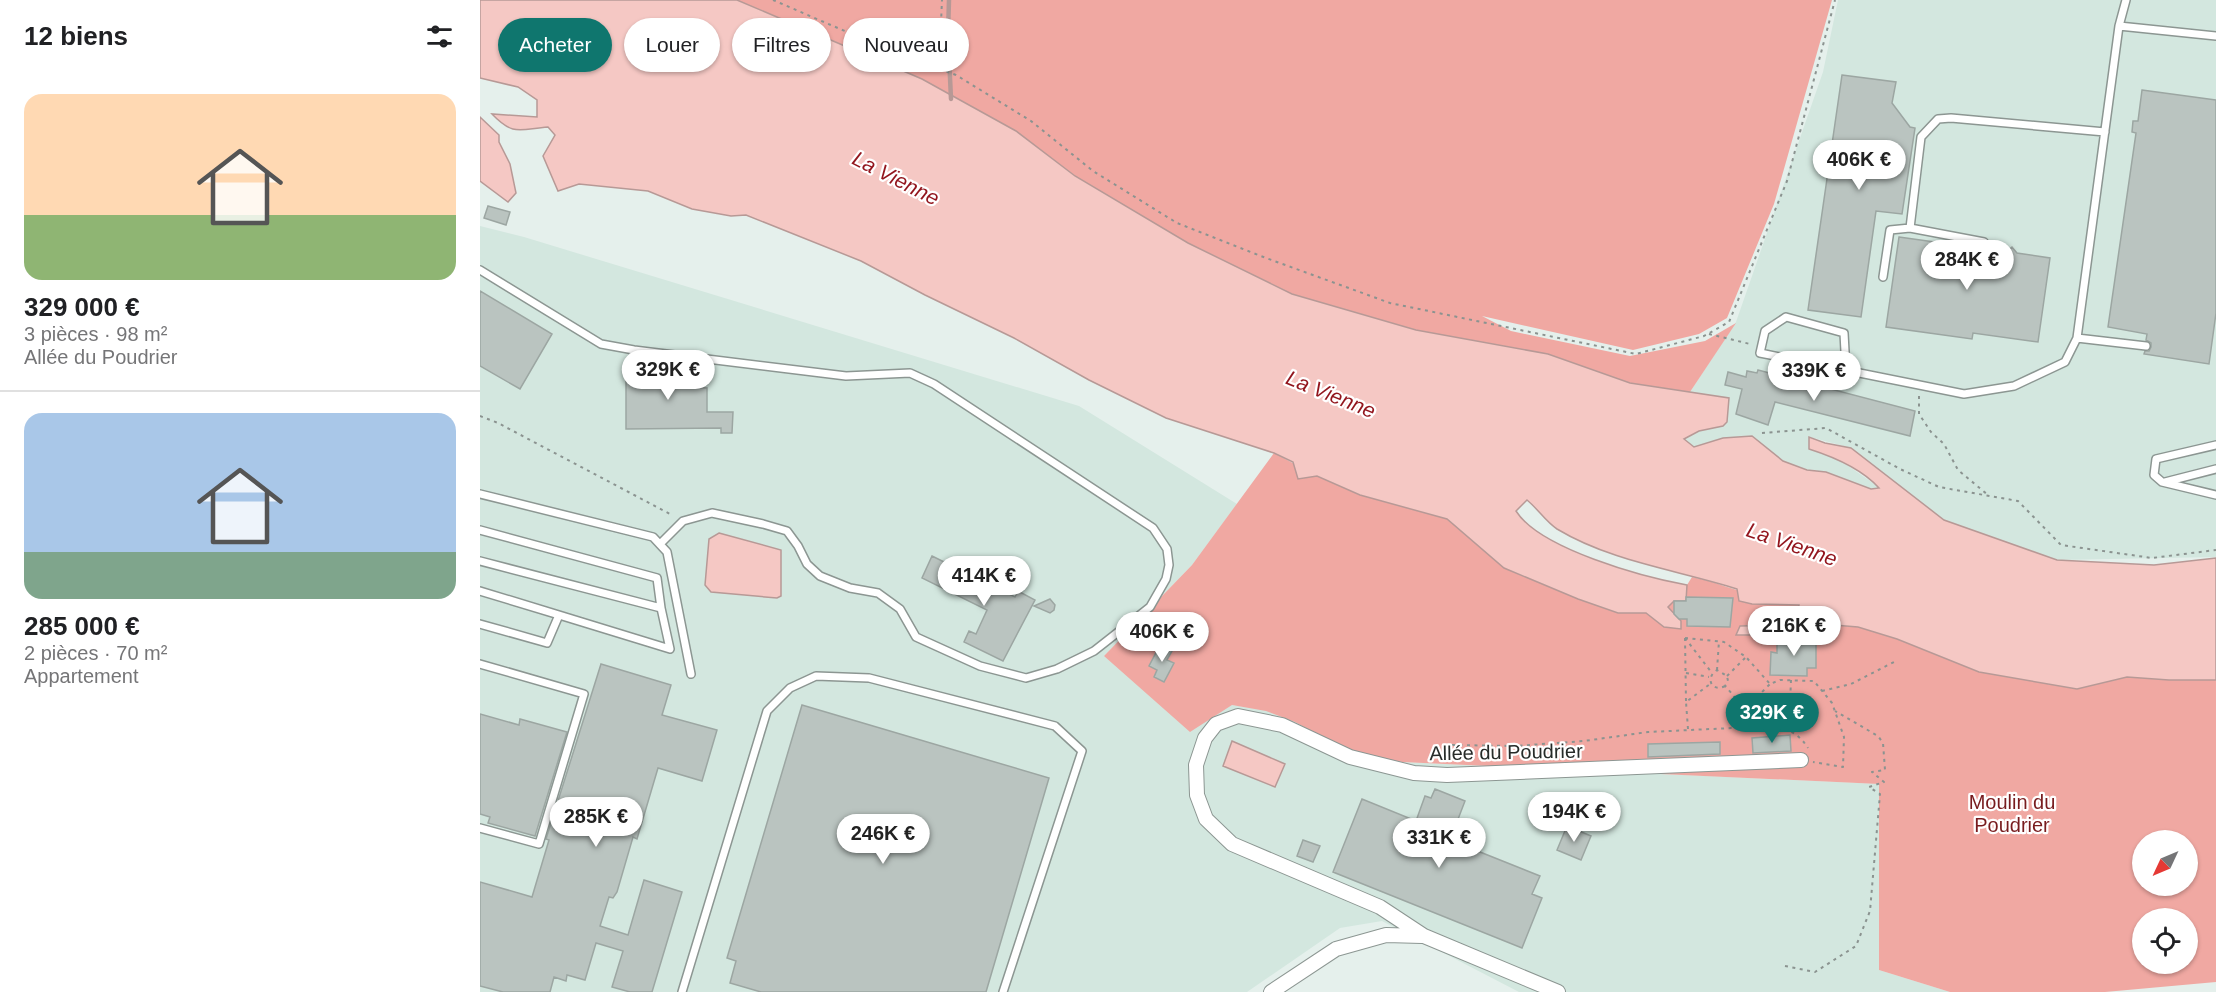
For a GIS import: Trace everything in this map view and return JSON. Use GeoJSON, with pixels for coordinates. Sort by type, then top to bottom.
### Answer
{"type":"FeatureCollection","features":[{"type":"Feature","properties":{"kind":"street","name":"Allée du Poudrier"},"geometry":{"type":"LineString","coordinates":[[1558,992],[1424,936],[1380,907],[1232,844],[1206,819],[1197,795],[1196,765],[1205,738],[1216,724],[1238,716],[1282,725],[1350,758],[1414,773],[1447,775],[1801,760]]}},
{"type":"Feature","properties":{"kind":"street"},"geometry":{"type":"LineString","coordinates":[[1271,992],[1336,949],[1386,935],[1424,936]]}},
{"type":"Feature","properties":{"kind":"lane"},"geometry":{"type":"LineString","coordinates":[[1846,370],[1844,333],[1786,317],[1766,332],[1761,352],[1846,370],[1918,385],[1964,394],[2014,386],[2065,362],[2077,338],[2119,26],[2126,0]]}},
{"type":"Feature","properties":{"kind":"lane"},"geometry":{"type":"LineString","coordinates":[[2119,26],[2216,36]]}},
{"type":"Feature","properties":{"kind":"lane"},"geometry":{"type":"LineString","coordinates":[[1910,228],[1921,137],[1938,119],[1951,118],[2105,132]]}},
{"type":"Feature","properties":{"kind":"lane"},"geometry":{"type":"LineString","coordinates":[[1883,277],[1890,230],[1910,228],[1984,242]]}},
{"type":"Feature","properties":{"kind":"lane"},"geometry":{"type":"LineString","coordinates":[[480,270],[601,344],[846,376],[910,373],[934,384],[1153,528],[1167,549],[1169,565],[1166,579],[1149,607],[1094,651],[1057,669],[1026,678],[980,666],[916,637],[900,609],[879,593],[850,588],[820,576],[807,564],[787,531],[712,513],[683,521],[660,544]]}},
{"type":"Feature","properties":{"kind":"lane"},"geometry":{"type":"LineString","coordinates":[[2077,338],[2146,346]]}},
{"type":"Feature","properties":{"kind":"lane"},"geometry":{"type":"LineString","coordinates":[[2216,445],[2156,459],[2154,475],[2162,482],[2216,495]]}},
{"type":"Feature","properties":{"kind":"lane"},"geometry":{"type":"LineString","coordinates":[[2162,482],[2216,469]]}},
{"type":"Feature","properties":{"kind":"lane"},"geometry":{"type":"LineString","coordinates":[[480,494],[653,537],[667,552],[692,674]]}},
{"type":"Feature","properties":{"kind":"lane"},"geometry":{"type":"LineString","coordinates":[[480,530],[657,578],[670,649],[480,591]]}},
{"type":"Feature","properties":{"kind":"lane"},"geometry":{"type":"LineString","coordinates":[[480,561],[661,608]]}},
{"type":"Feature","properties":{"kind":"lane"},"geometry":{"type":"LineString","coordinates":[[480,624],[547,643],[559,615]]}},
{"type":"Feature","properties":{"kind":"lane"},"geometry":{"type":"LineString","coordinates":[[480,664],[584,694],[539,844],[480,828]]}},
{"type":"Feature","properties":{"kind":"lane"},"geometry":{"type":"LineString","coordinates":[[682,992],[768,711],[790,688],[816,676],[869,678],[1055,726],[1082,751],[1003,992]]}},
{"type":"Feature","properties":{"kind":"path"},"geometry":{"type":"LineString","coordinates":[[773,0],[843,30]]}},
{"type":"Feature","properties":{"kind":"path"},"geometry":{"type":"LineString","coordinates":[[941,18],[942,0]]}},
{"type":"Feature","properties":{"kind":"path"},"geometry":{"type":"LineString","coordinates":[[946,72],[956,75],[1031,121],[1093,171],[1177,223],[1390,303],[1636,354],[1709,334],[1729,322],[1787,181],[1835,0]]}},
{"type":"Feature","properties":{"kind":"path"},"geometry":{"type":"LineString","coordinates":[[1709,334],[1762,348]]}},
{"type":"Feature","properties":{"kind":"path"},"geometry":{"type":"LineString","coordinates":[[1918,385],[1919,414],[1931,432],[1944,444],[1958,470],[1988,495]]}},
{"type":"Feature","properties":{"kind":"path"},"geometry":{"type":"LineString","coordinates":[[480,416],[498,423],[683,521]]}},
{"type":"Feature","properties":{"kind":"path"},"geometry":{"type":"LineString","coordinates":[[1762,433],[1826,428],[1900,469],[1939,487],[2018,501],[2061,545],[2152,558],[2216,550]]}},
{"type":"Feature","properties":{"kind":"path"},"geometry":{"type":"LineString","coordinates":[[1685,638],[1724,642],[1746,657],[1770,684]]}},
{"type":"Feature","properties":{"kind":"path"},"geometry":{"type":"LineString","coordinates":[[1685,638],[1712,673]]}},
{"type":"Feature","properties":{"kind":"path"},"geometry":{"type":"LineString","coordinates":[[1685,638],[1688,730]]}},
{"type":"Feature","properties":{"kind":"path"},"geometry":{"type":"LineString","coordinates":[[1717,670],[1719,641]]}},
{"type":"Feature","properties":{"kind":"path"},"geometry":{"type":"LineString","coordinates":[[1726,676],[1746,657]]}},
{"type":"Feature","properties":{"kind":"path"},"geometry":{"type":"LineString","coordinates":[[1822,691],[1851,684],[1894,662]]}},
{"type":"Feature","properties":{"kind":"path"},"geometry":{"type":"LineString","coordinates":[[1710,684],[1712,673],[1717,670]]}},
{"type":"Feature","properties":{"kind":"path"},"geometry":{"type":"LineString","coordinates":[[1710,684],[1720,689],[1728,681],[1726,676],[1717,670]]}},
{"type":"Feature","properties":{"kind":"path"},"geometry":{"type":"LineString","coordinates":[[1686,673],[1710,677]]}},
{"type":"Feature","properties":{"kind":"path"},"geometry":{"type":"LineString","coordinates":[[1748,718],[1758,696],[1770,684],[1780,680],[1814,681],[1832,703],[1844,737],[1843,767],[1801,760]]}},
{"type":"Feature","properties":{"kind":"path"},"geometry":{"type":"LineString","coordinates":[[1789,729],[1791,680]]}},
{"type":"Feature","properties":{"kind":"path"},"geometry":{"type":"LineString","coordinates":[[1686,702],[1710,684]]}},
{"type":"Feature","properties":{"kind":"path"},"geometry":{"type":"LineString","coordinates":[[1725,686],[1754,727]]}},
{"type":"Feature","properties":{"kind":"path"},"geometry":{"type":"LineString","coordinates":[[1785,966],[1815,972],[1856,946],[1870,911],[1880,794],[1869,787],[1884,782],[1872,772],[1885,770],[1883,743],[1878,736],[1835,711]]}},
{"type":"Feature","properties":{"kind":"path"},"geometry":{"type":"LineString","coordinates":[[1452,745],[1515,746],[1688,730],[1754,727],[1789,729],[1801,737],[1817,763]]}},
{"type":"Feature","properties":{"kind":"shaded area"},"geometry":{"type":"Polygon","coordinates":[[[1838,0],[2216,0],[2216,557],[2057,560],[1944,520],[1851,448],[1810,437],[1809,449],[1837,458],[1880,488],[1871,489],[1826,472],[1807,470],[1783,461],[1752,436],[1723,438],[1694,447],[1684,439],[1699,431],[1723,426],[1729,398],[1690,392],[1736,322],[1823,72],[1838,0]]]}},
{"type":"Feature","properties":{"kind":"shaded area"},"geometry":{"type":"Polygon","coordinates":[[[480,226],[524,237],[1079,406],[1237,504],[1192,565],[1104,656],[1232,705],[1266,710],[1402,762],[1880,784],[1879,970],[1950,992],[1519,992],[1382,921],[1340,928],[1247,992],[480,992],[480,226]]]}},
{"type":"Feature","properties":{"kind":"green space"},"geometry":{"type":"Polygon","coordinates":[[[737,0],[1832,0],[1774,204],[1727,318],[1699,334],[1633,350],[1482,316],[1511,331],[1630,356],[1705,341],[1736,323],[1690,392],[1630,383],[1548,354],[1416,330],[1292,294],[1188,243],[1075,176],[1016,131],[906,72],[969,72],[969,18],[843,18],[843,45],[831,40],[831,18],[779,18],[737,0]]]}},
{"type":"Feature","properties":{"kind":"green space","name":"Moulin du Poudrier"},"geometry":{"type":"Polygon","coordinates":[[[1274,453],[1360,495],[1447,519],[1504,568],[1618,613],[1646,613],[1664,627],[1679,619],[1668,607],[1674,601],[1686,601],[1687,585],[1692,577],[1760,598],[1799,605],[1797,616],[1780,625],[1740,626],[1767,635],[1803,628],[1811,630],[1822,624],[1858,627],[1897,639],[1979,672],[2077,689],[2127,677],[2216,680],[2216,982],[2105,992],[1950,992],[1879,970],[1879,784],[1402,762],[1347,750],[1295,722],[1266,711],[1232,705],[1190,732],[1104,656],[1192,565],[1274,453]]]}},
{"type":"Feature","properties":{"kind":"water","name":"La Vienne"},"geometry":{"type":"Polygon","coordinates":[[[480,0],[737,0],[779,18],[732,18],[732,72],[831,72],[831,40],[843,45],[843,72],[906,72],[922,79],[1016,131],[1075,176],[1188,243],[1292,294],[1416,330],[1548,354],[1630,383],[1729,398],[1727,422],[1723,426],[1699,431],[1684,439],[1694,447],[1723,438],[1752,436],[1783,461],[1807,470],[1826,472],[1871,489],[1879,488],[1847,464],[1809,449],[1809,437],[1851,448],[1944,520],[2057,560],[2154,565],[2216,558],[2216,680],[2127,677],[2077,689],[1979,672],[1897,639],[1858,627],[1822,624],[1811,630],[1803,628],[1767,635],[1736,635],[1740,626],[1780,625],[1797,616],[1799,605],[1752,604],[1739,601],[1737,589],[1600,550],[1557,529],[1527,500],[1516,511],[1528,525],[1569,549],[1620,568],[1687,585],[1686,601],[1674,601],[1668,607],[1681,621],[1681,629],[1664,627],[1646,613],[1618,613],[1504,568],[1447,519],[1360,495],[1317,476],[1298,479],[1293,462],[1274,453],[1166,418],[861,261],[746,215],[731,216],[692,209],[648,191],[579,184],[558,191],[543,156],[555,135],[548,127],[512,129],[492,114],[537,117],[537,100],[518,87],[480,78],[480,0]]]}},
{"type":"Feature","properties":{"kind":"water"},"geometry":{"type":"Polygon","coordinates":[[[480,117],[499,135],[499,142],[510,164],[516,193],[508,202],[480,181],[480,117]]]}},
{"type":"Feature","properties":{"kind":"water"},"geometry":{"type":"Polygon","coordinates":[[[719,533],[781,550],[781,596],[777,598],[711,592],[705,585],[709,539],[719,533]]]}},
{"type":"Feature","properties":{"kind":"water"},"geometry":{"type":"Polygon","coordinates":[[[1232,741],[1285,764],[1275,787],[1223,766],[1232,741]]]}},
{"type":"Feature","properties":{"kind":"building"},"geometry":{"type":"Polygon","coordinates":[[[1842,75],[1896,82],[1892,103],[1910,127],[1915,128],[1902,214],[1876,211],[1861,317],[1808,310],[1842,75]]]}},
{"type":"Feature","properties":{"kind":"building"},"geometry":{"type":"Polygon","coordinates":[[[2142,90],[2216,100],[2216,313],[2209,364],[2144,354],[2151,347],[2151,343],[2146,340],[2147,334],[2108,327],[2136,133],[2132,132],[2133,121],[2138,121],[2142,90]]]}},
{"type":"Feature","properties":{"kind":"building"},"geometry":{"type":"Polygon","coordinates":[[[488,206],[510,212],[506,225],[484,218],[488,206]]]}},
{"type":"Feature","properties":{"kind":"building"},"geometry":{"type":"Polygon","coordinates":[[[1899,237],[2006,252],[2012,247],[2017,253],[2050,258],[2038,342],[1973,333],[1972,339],[1886,327],[1899,237]]]}},
{"type":"Feature","properties":{"kind":"building"},"geometry":{"type":"Polygon","coordinates":[[[480,291],[552,334],[520,389],[480,366],[480,291]]]}},
{"type":"Feature","properties":{"kind":"building"},"geometry":{"type":"Polygon","coordinates":[[[626,365],[683,365],[683,387],[707,388],[707,412],[733,412],[732,433],[721,433],[721,428],[626,429],[626,365]]]}},
{"type":"Feature","properties":{"kind":"building"},"geometry":{"type":"Polygon","coordinates":[[[1758,370],[1915,411],[1910,436],[1775,402],[1768,425],[1736,414],[1742,389],[1725,385],[1728,372],[1746,377],[1747,371],[1757,373],[1758,370]]]}},
{"type":"Feature","properties":{"kind":"building"},"geometry":{"type":"Polygon","coordinates":[[[932,556],[1015,597],[1018,591],[1035,600],[1003,661],[964,642],[969,631],[976,634],[987,610],[922,578],[932,556]]]}},
{"type":"Feature","properties":{"kind":"building"},"geometry":{"type":"Polygon","coordinates":[[[1686,597],[1733,598],[1730,627],[1687,626],[1687,619],[1679,619],[1674,614],[1674,601],[1686,601],[1686,597]]]}},
{"type":"Feature","properties":{"kind":"building"},"geometry":{"type":"Polygon","coordinates":[[[1050,599],[1055,605],[1054,610],[1050,613],[1034,606],[1050,599]]]}},
{"type":"Feature","properties":{"kind":"building"},"geometry":{"type":"Polygon","coordinates":[[[1777,638],[1816,639],[1816,668],[1807,668],[1807,676],[1770,675],[1771,652],[1777,653],[1777,638]]]}},
{"type":"Feature","properties":{"kind":"building"},"geometry":{"type":"Polygon","coordinates":[[[1160,645],[1172,651],[1167,660],[1174,663],[1164,682],[1154,677],[1157,670],[1149,666],[1160,645]]]}},
{"type":"Feature","properties":{"kind":"building"},"geometry":{"type":"Polygon","coordinates":[[[601,664],[671,685],[662,715],[717,730],[702,781],[658,768],[637,839],[633,837],[617,892],[613,898],[609,897],[600,926],[628,935],[644,880],[682,892],[652,992],[630,992],[612,987],[623,951],[596,943],[585,980],[567,975],[566,981],[554,977],[550,992],[503,992],[480,986],[480,882],[532,897],[549,840],[546,839],[601,664]]]}},
{"type":"Feature","properties":{"kind":"building"},"geometry":{"type":"Polygon","coordinates":[[[802,705],[1049,778],[986,992],[761,992],[730,983],[736,961],[727,958],[802,705]]]}},
{"type":"Feature","properties":{"kind":"building"},"geometry":{"type":"Polygon","coordinates":[[[480,714],[519,725],[520,719],[567,732],[535,836],[488,823],[490,817],[480,814],[480,714]]]}},
{"type":"Feature","properties":{"kind":"building"},"geometry":{"type":"Polygon","coordinates":[[[1790,735],[1791,751],[1753,753],[1752,738],[1790,735]]]}},
{"type":"Feature","properties":{"kind":"building"},"geometry":{"type":"Polygon","coordinates":[[[1720,742],[1720,754],[1648,757],[1648,744],[1720,742]]]}},
{"type":"Feature","properties":{"kind":"building"},"geometry":{"type":"Polygon","coordinates":[[[1435,789],[1465,801],[1450,840],[1540,876],[1532,894],[1542,898],[1522,948],[1333,872],[1362,799],[1416,821],[1425,796],[1431,798],[1435,789]]]}},
{"type":"Feature","properties":{"kind":"building"},"geometry":{"type":"Polygon","coordinates":[[[1567,826],[1591,836],[1581,860],[1557,850],[1567,826]]]}},
{"type":"Feature","properties":{"kind":"building"},"geometry":{"type":"Polygon","coordinates":[[[1303,840],[1320,846],[1313,862],[1297,856],[1303,840]]]}},
{"type":"Feature","properties":{"kind":"waterway"},"geometry":{"type":"LineString","coordinates":[[949,0],[951,99]]}}]}
